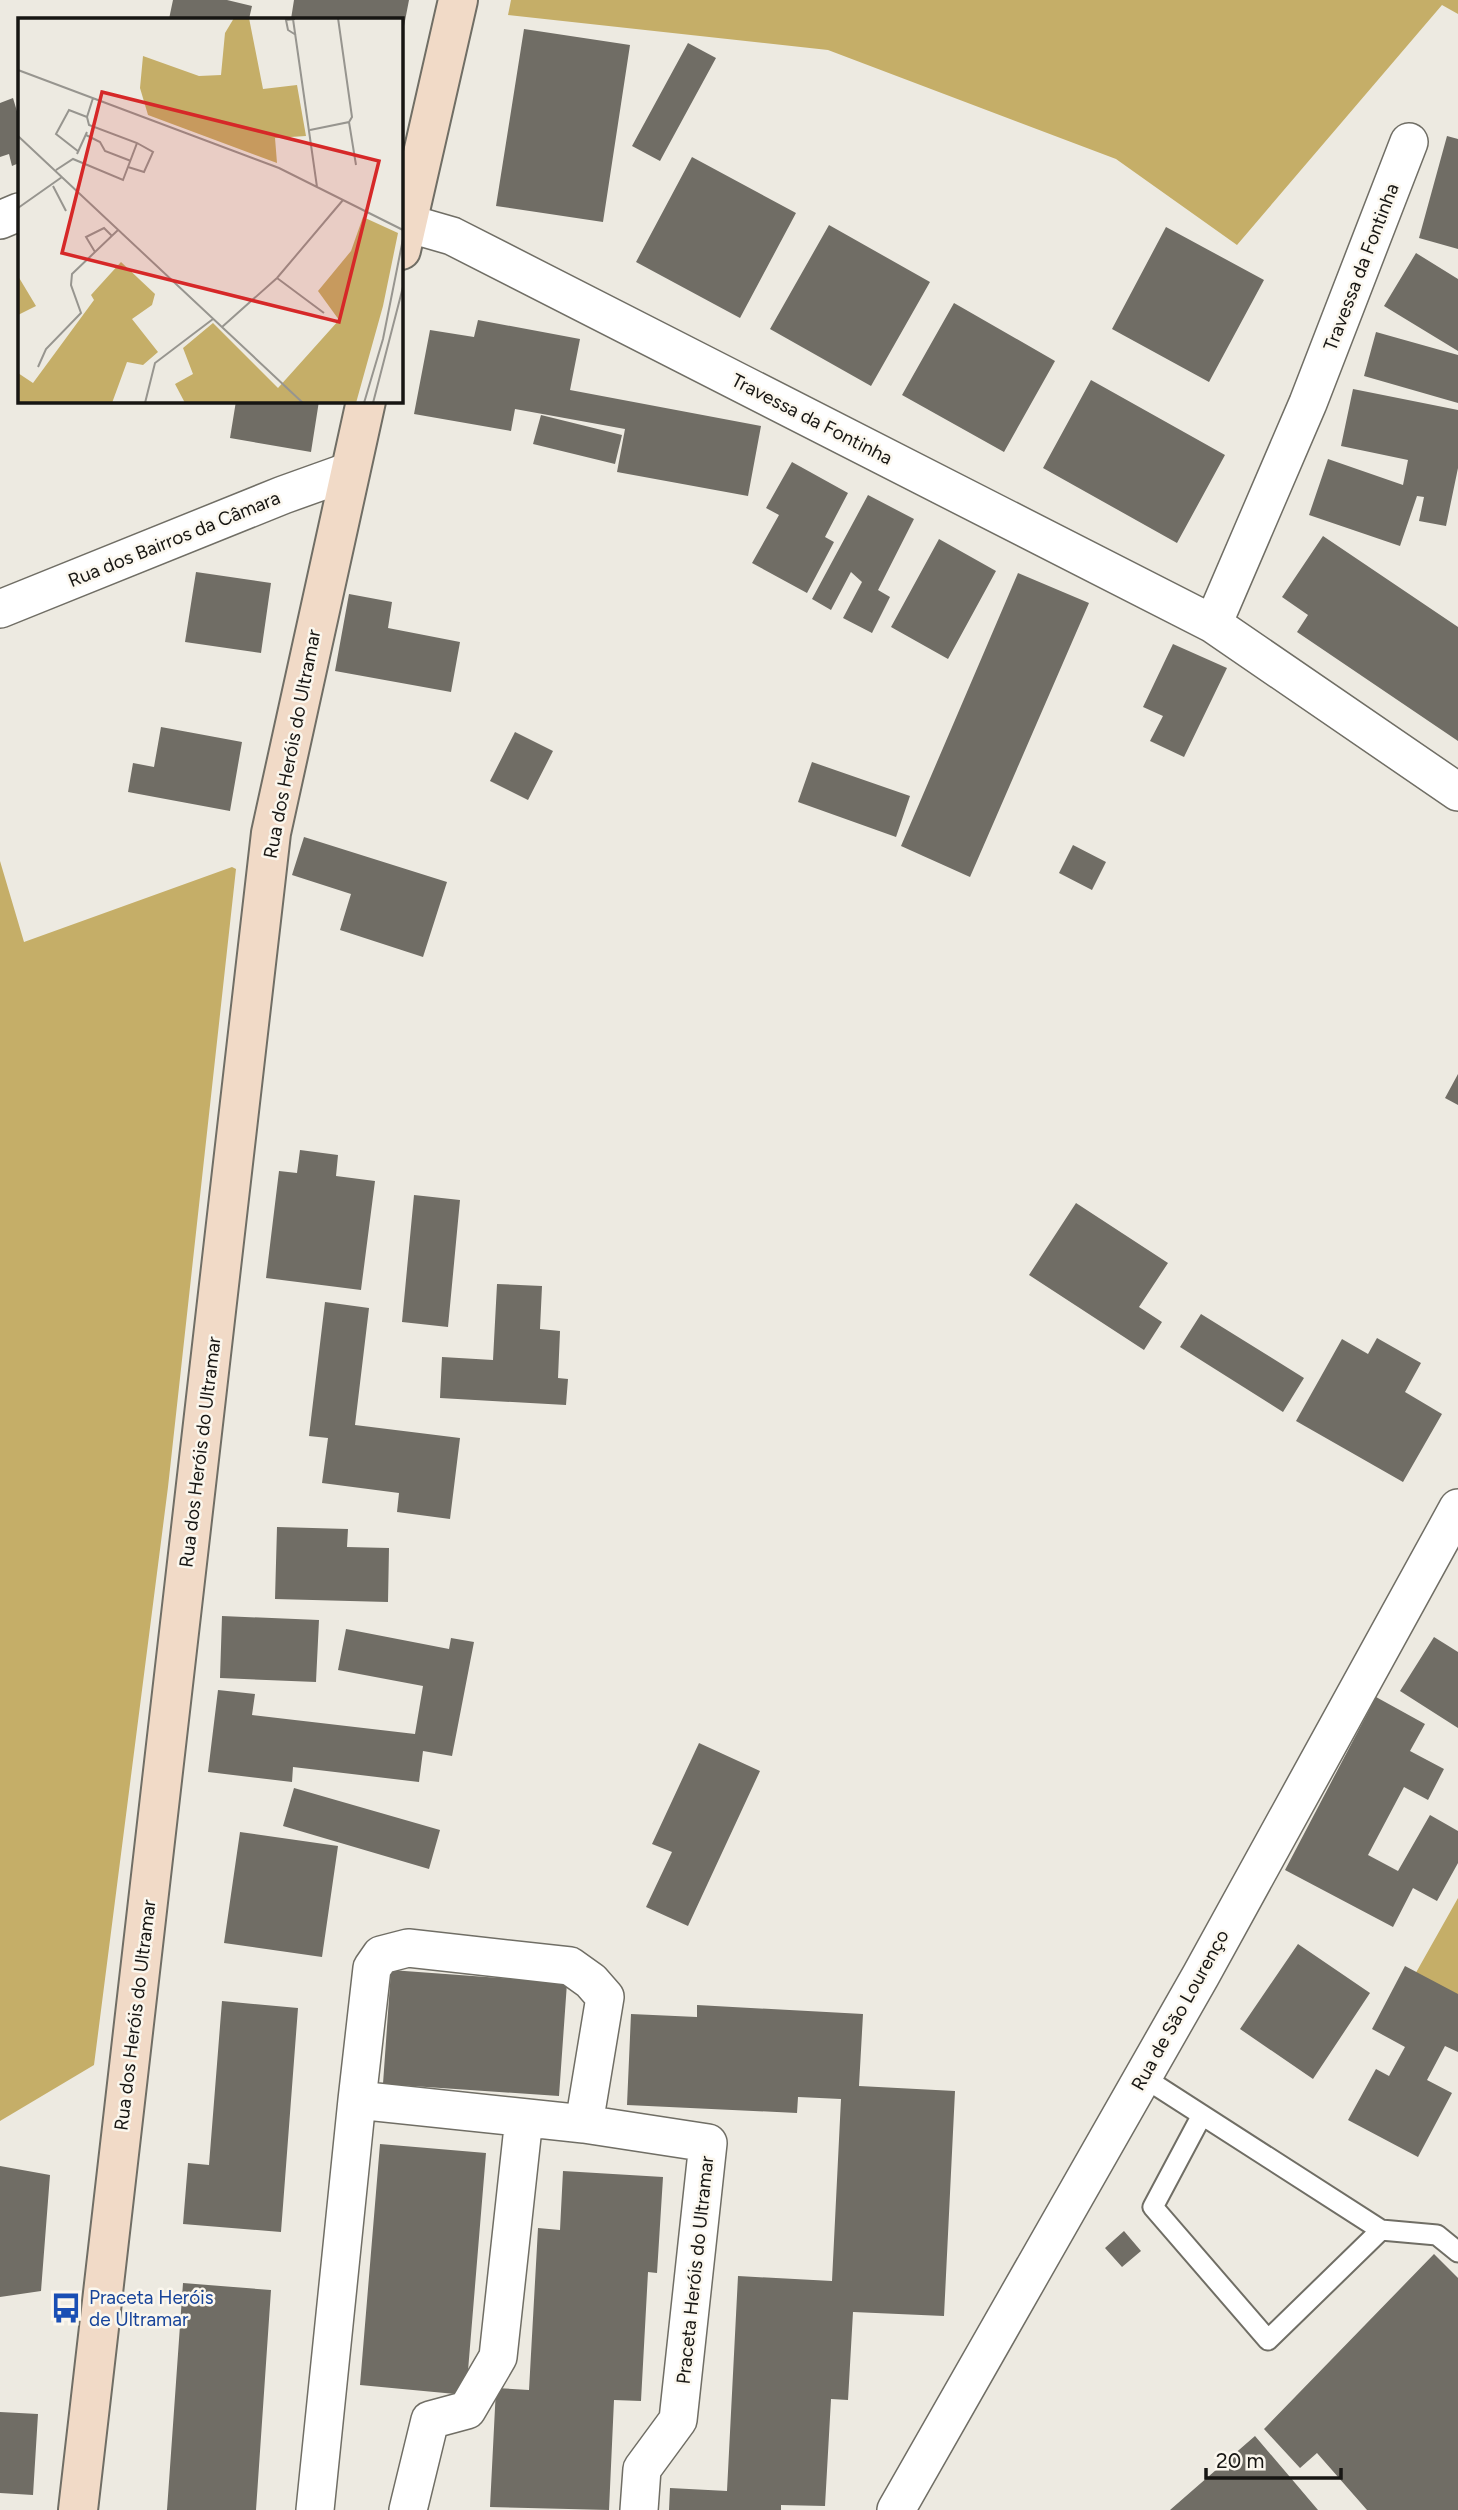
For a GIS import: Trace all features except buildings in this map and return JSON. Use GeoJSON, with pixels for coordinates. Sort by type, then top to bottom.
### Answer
{"type":"FeatureCollection","features":[{"type":"Feature","properties":{"kind":"street"},"geometry":{"type":"LineString","coordinates":[[404,237],[458,0]]}},
{"type":"Feature","properties":{"kind":"street","name":"Travessa da Fontinha"},"geometry":{"type":"LineString","coordinates":[[1213,624],[1308,403],[1409,142]]}},
{"type":"Feature","properties":{"kind":"street"},"geometry":{"type":"LineString","coordinates":[[0,220],[18,212]]}},
{"type":"Feature","properties":{"kind":"street","name":"Travessa da Fontinha"},"geometry":{"type":"LineString","coordinates":[[404,237],[452,236],[1213,624],[1458,792]]}},
{"type":"Feature","properties":{"kind":"street","name":"Rua dos Heróis do Ultramar"},"geometry":{"type":"LineString","coordinates":[[78,2510],[271,833],[366,402]]}},
{"type":"Feature","properties":{"kind":"street","name":"Rua dos Bairros da Câmara"},"geometry":{"type":"LineString","coordinates":[[0,609],[283,495],[350,471]]}},
{"type":"Feature","properties":{"kind":"street","name":"Rua de São Lourenço"},"geometry":{"type":"LineString","coordinates":[[897,2510],[1143,2077],[1458,1508]]}},
{"type":"Feature","properties":{"kind":"street"},"geometry":{"type":"LineString","coordinates":[[315,2510],[372,1968],[380,1955],[408,1948],[570,1966],[591,1981],[605,1997],[584,2124]]}},
{"type":"Feature","properties":{"kind":"street","name":"Praceta Heróis do Ultramar"},"geometry":{"type":"LineString","coordinates":[[357,2100],[584,2124],[708,2143],[678,2420],[642,2469],[639,2510]]}},
{"type":"Feature","properties":{"kind":"street"},"geometry":{"type":"LineString","coordinates":[[408,2510],[430,2420],[467,2410],[498,2357],[524,2118]]}},
{"type":"Feature","properties":{"kind":"lane"},"geometry":{"type":"LineString","coordinates":[[1143,2077],[1381,2230],[1437,2235],[1458,2252]]}},
{"type":"Feature","properties":{"kind":"lane"},"geometry":{"type":"LineString","coordinates":[[1202,2115],[1153,2207],[1268,2340],[1381,2230]]}},
{"type":"Feature","properties":{"kind":"shaded area"},"geometry":{"type":"Polygon","coordinates":[[[511,0],[1458,0],[1458,14],[1442,5],[1237,245],[1116,159],[828,50],[508,15],[511,0]]]}},
{"type":"Feature","properties":{"kind":"shaded area"},"geometry":{"type":"Polygon","coordinates":[[[0,861],[24,942],[232,867],[236,869],[168,1487],[94,2065],[0,2121],[0,861]]]}},
{"type":"Feature","properties":{"kind":"shaded area"},"geometry":{"type":"Polygon","coordinates":[[[1458,1898],[1458,2011],[1409,1985],[1458,1898]]]}},
{"type":"Feature","properties":{"kind":"place","name":"Praceta Heróis de Ultramar"},"geometry":{"type":"Point","coordinates":[66,2308]}}]}
